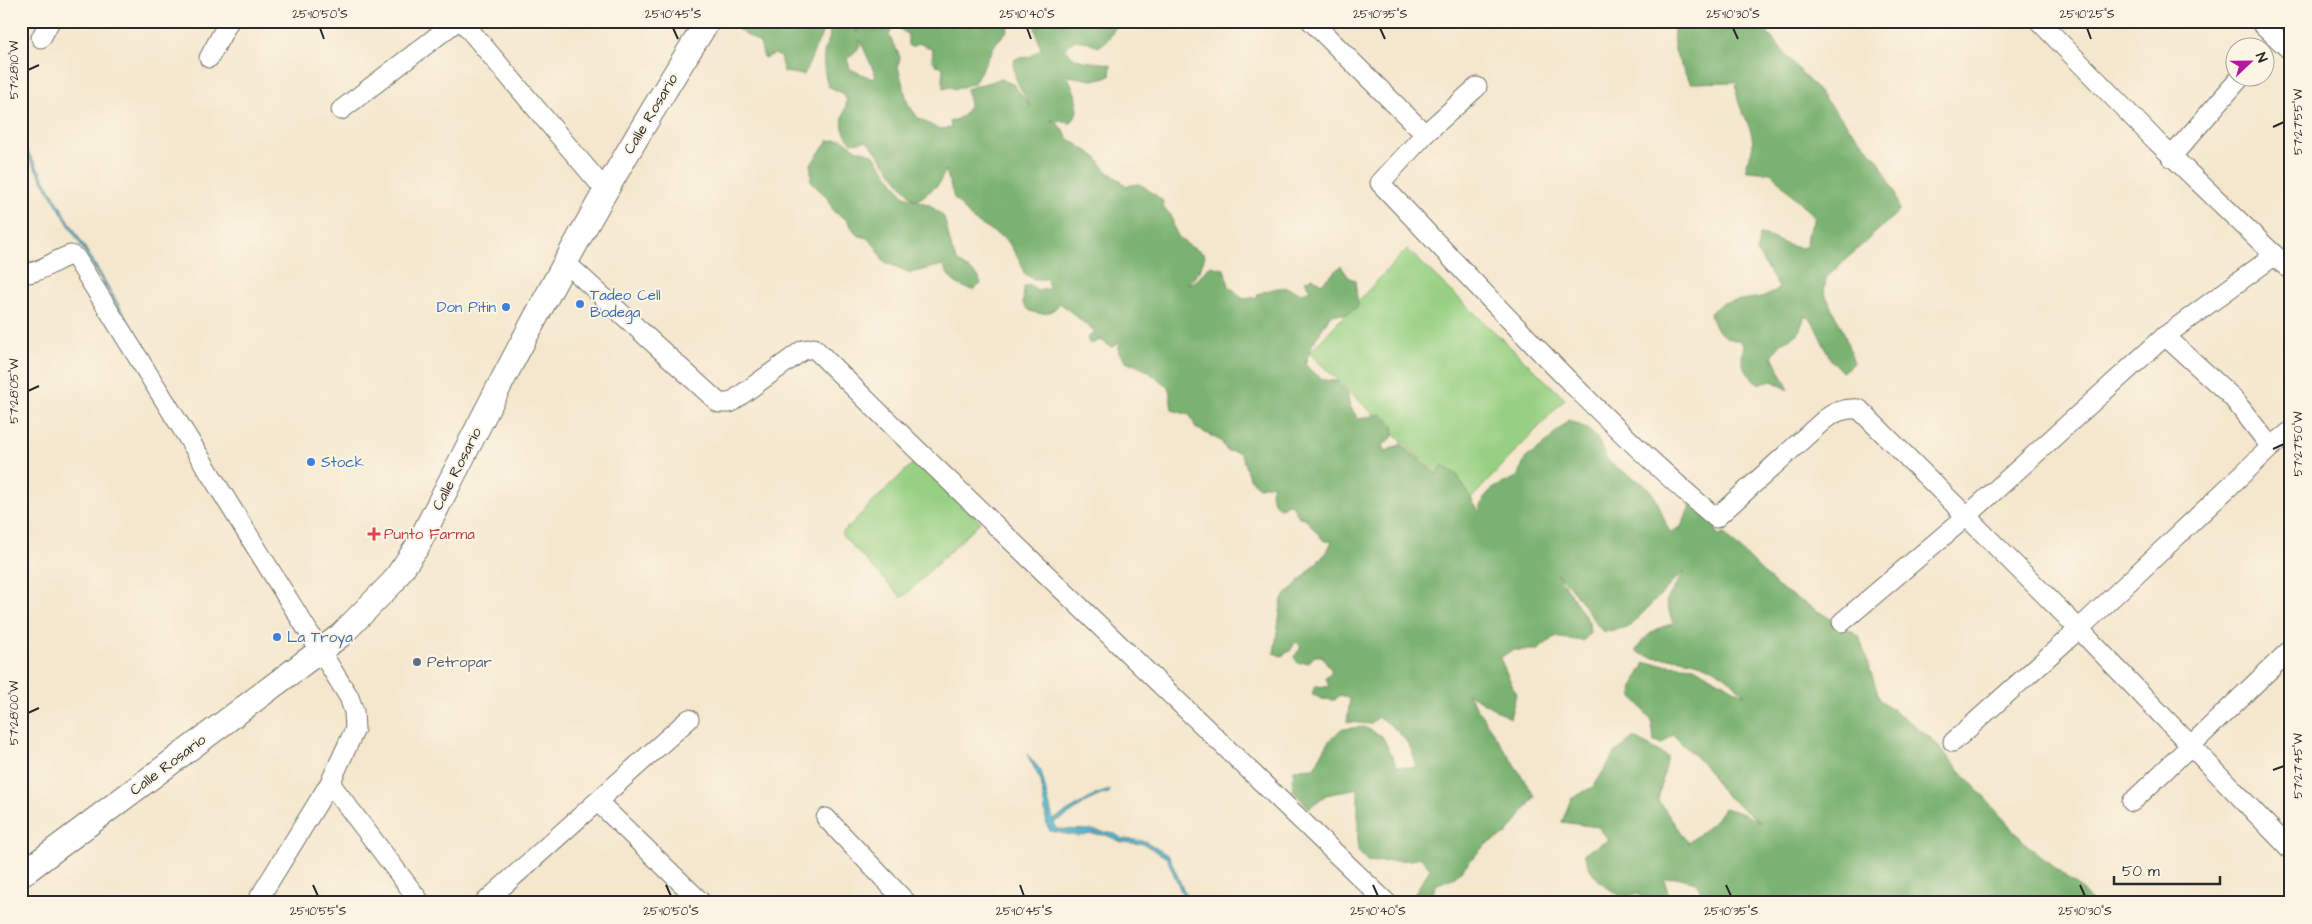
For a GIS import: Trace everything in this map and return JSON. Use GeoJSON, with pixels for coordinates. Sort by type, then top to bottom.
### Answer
{"type":"FeatureCollection","features":[{"type":"Feature","properties":{"kind":"main road","name":"Calle Rosario"},"geometry":{"type":"LineString","coordinates":[[21,875],[341,635],[393,582],[417,547],[564,262],[605,190],[708,21]]}},
{"type":"Feature","properties":{"kind":"street"},"geometry":{"type":"LineString","coordinates":[[41,38],[50,21]]}},
{"type":"Feature","properties":{"kind":"street"},"geometry":{"type":"LineString","coordinates":[[209,58],[230,21]]}},
{"type":"Feature","properties":{"kind":"street"},"geometry":{"type":"LineString","coordinates":[[341,110],[457,21]]}},
{"type":"Feature","properties":{"kind":"street"},"geometry":{"type":"LineString","coordinates":[[462,21],[605,190]]}},
{"type":"Feature","properties":{"kind":"street"},"geometry":{"type":"LineString","coordinates":[[1311,21],[1425,134]]}},
{"type":"Feature","properties":{"kind":"street"},"geometry":{"type":"LineString","coordinates":[[2039,21],[2171,157],[2291,271]]}},
{"type":"Feature","properties":{"kind":"street"},"geometry":{"type":"LineString","coordinates":[[2260,21],[2267,38]]}},
{"type":"Feature","properties":{"kind":"street"},"geometry":{"type":"LineString","coordinates":[[2274,45],[2291,51]]}},
{"type":"Feature","properties":{"kind":"street"},"geometry":{"type":"LineString","coordinates":[[1478,87],[1425,134],[1380,183],[1597,409],[1716,518],[1824,420],[1832,414],[1859,409],[2079,629],[2190,747],[2291,850]]}},
{"type":"Feature","properties":{"kind":"street"},"geometry":{"type":"LineString","coordinates":[[2171,157],[2231,88]]}},
{"type":"Feature","properties":{"kind":"street"},"geometry":{"type":"LineString","coordinates":[[21,273],[29,274],[71,255],[76,258],[349,697],[354,712],[355,729],[330,783],[256,903]]}},
{"type":"Feature","properties":{"kind":"street"},"geometry":{"type":"LineString","coordinates":[[1842,622],[1967,516],[2166,336],[2274,255]]}},
{"type":"Feature","properties":{"kind":"street"},"geometry":{"type":"LineString","coordinates":[[564,262],[719,403],[730,403],[804,350],[814,348],[1387,903]]}},
{"type":"Feature","properties":{"kind":"street"},"geometry":{"type":"LineString","coordinates":[[2166,336],[2232,397],[2271,447]]}},
{"type":"Feature","properties":{"kind":"street"},"geometry":{"type":"LineString","coordinates":[[1953,742],[2079,629],[2271,447],[2291,432]]}},
{"type":"Feature","properties":{"kind":"street"},"geometry":{"type":"LineString","coordinates":[[2132,802],[2291,649]]}},
{"type":"Feature","properties":{"kind":"street"},"geometry":{"type":"LineString","coordinates":[[484,903],[689,719]]}},
{"type":"Feature","properties":{"kind":"street"},"geometry":{"type":"LineString","coordinates":[[330,783],[421,903]]}},
{"type":"Feature","properties":{"kind":"street"},"geometry":{"type":"LineString","coordinates":[[598,802],[702,903]]}},
{"type":"Feature","properties":{"kind":"street"},"geometry":{"type":"LineString","coordinates":[[826,818],[907,903]]}},
{"type":"Feature","properties":{"kind":"green space"},"geometry":{"type":"Polygon","coordinates":[[[738,21],[853,21],[857,33],[856,21],[892,21],[894,25],[889,35],[900,57],[898,67],[908,104],[918,118],[938,129],[951,128],[950,122],[963,116],[970,104],[966,89],[1000,79],[1013,84],[1031,107],[1018,84],[1014,65],[1015,59],[1031,56],[1041,49],[1033,21],[1119,21],[1109,39],[1098,47],[1089,42],[1075,40],[1065,48],[1075,58],[1080,60],[1111,65],[1110,76],[1093,80],[1068,76],[1077,99],[1075,117],[1071,123],[1050,120],[1058,124],[1069,139],[1095,156],[1106,170],[1127,186],[1138,184],[1143,186],[1162,200],[1164,209],[1172,216],[1178,236],[1205,255],[1198,271],[1187,284],[1194,282],[1210,266],[1224,269],[1229,286],[1244,299],[1257,297],[1258,294],[1272,289],[1287,288],[1298,292],[1310,290],[1305,281],[1313,277],[1321,284],[1341,266],[1349,278],[1355,280],[1358,306],[1348,314],[1331,314],[1312,345],[1305,364],[1324,380],[1337,381],[1348,392],[1349,404],[1358,419],[1382,414],[1393,425],[1394,436],[1383,445],[1387,453],[1388,450],[1402,444],[1436,475],[1443,465],[1457,475],[1479,512],[1488,493],[1497,486],[1517,477],[1526,458],[1542,447],[1568,420],[1586,428],[1597,438],[1610,463],[1640,481],[1649,489],[1658,503],[1670,532],[1681,527],[1691,504],[1713,522],[1719,536],[1724,533],[1778,587],[1859,636],[1880,700],[1931,738],[2026,844],[2080,888],[2093,903],[1706,903],[1696,882],[1676,877],[1664,879],[1668,893],[1676,903],[1646,903],[1639,893],[1623,897],[1609,889],[1594,874],[1584,853],[1609,840],[1598,827],[1562,822],[1571,799],[1594,786],[1615,753],[1634,737],[1668,757],[1658,800],[1688,843],[1715,821],[1724,808],[1744,814],[1761,823],[1724,794],[1704,765],[1673,735],[1662,744],[1654,742],[1652,721],[1632,695],[1633,685],[1645,663],[1694,667],[1745,695],[1731,681],[1709,667],[1681,659],[1646,656],[1636,651],[1651,633],[1661,627],[1673,624],[1666,601],[1685,570],[1629,627],[1603,632],[1576,594],[1557,574],[1589,622],[1590,633],[1583,641],[1554,637],[1538,650],[1512,650],[1500,658],[1516,694],[1510,718],[1467,693],[1535,796],[1507,834],[1485,845],[1455,877],[1435,885],[1431,903],[1409,902],[1430,869],[1420,857],[1412,860],[1368,862],[1358,851],[1358,788],[1326,795],[1309,808],[1292,790],[1294,769],[1314,768],[1329,741],[1341,729],[1364,727],[1382,736],[1397,766],[1415,768],[1413,753],[1398,731],[1378,717],[1370,724],[1347,722],[1350,699],[1340,695],[1335,700],[1322,699],[1312,694],[1315,686],[1329,687],[1326,678],[1332,671],[1322,656],[1315,656],[1309,662],[1298,663],[1294,657],[1301,647],[1296,641],[1290,651],[1281,656],[1274,653],[1282,599],[1327,552],[1332,541],[1324,541],[1305,518],[1299,517],[1292,505],[1287,503],[1284,507],[1279,508],[1272,497],[1273,484],[1259,487],[1250,478],[1239,452],[1227,451],[1221,441],[1196,428],[1190,415],[1172,410],[1169,388],[1148,371],[1126,361],[1119,353],[1118,348],[1121,343],[1111,347],[1101,340],[1090,344],[1087,339],[1095,332],[1060,303],[1053,310],[1041,314],[1028,310],[1023,304],[1024,287],[1028,285],[1038,290],[1049,289],[1047,279],[1033,279],[1024,273],[1021,263],[1007,240],[973,220],[954,198],[946,170],[938,185],[918,200],[911,197],[871,145],[866,141],[852,143],[844,132],[842,123],[847,100],[842,93],[828,86],[826,78],[824,54],[830,34],[826,24],[804,75],[784,72],[780,57],[775,54],[764,58],[760,43],[739,30],[738,21]],[[860,40],[859,48],[847,59],[850,69],[873,79],[876,76],[860,40]]]}},
{"type":"Feature","properties":{"kind":"green space"},"geometry":{"type":"Polygon","coordinates":[[[896,21],[1006,21],[1008,30],[996,43],[974,83],[956,89],[950,87],[944,89],[942,81],[943,67],[936,65],[932,59],[933,50],[919,43],[911,47],[908,45],[908,35],[900,29],[896,21]]]}},
{"type":"Feature","properties":{"kind":"green space"},"geometry":{"type":"Polygon","coordinates":[[[1677,21],[1766,23],[1768,34],[1879,161],[1895,192],[1899,211],[1826,278],[1824,292],[1844,333],[1854,363],[1842,372],[1831,360],[1812,320],[1805,316],[1798,334],[1781,343],[1772,356],[1789,390],[1772,381],[1760,384],[1747,373],[1742,358],[1744,346],[1739,340],[1724,336],[1713,323],[1710,313],[1722,303],[1767,296],[1779,288],[1757,252],[1759,235],[1795,247],[1806,247],[1807,235],[1815,218],[1771,173],[1747,171],[1746,163],[1753,142],[1751,132],[1739,104],[1737,82],[1691,83],[1679,61],[1674,46],[1673,37],[1677,21]]]}},
{"type":"Feature","properties":{"kind":"green space"},"geometry":{"type":"Polygon","coordinates":[[[842,139],[858,150],[873,154],[904,196],[930,205],[944,217],[952,250],[957,261],[978,276],[981,284],[973,290],[958,285],[948,275],[943,265],[910,273],[883,261],[877,248],[867,238],[857,235],[846,219],[834,212],[826,196],[811,182],[811,164],[828,141],[842,139]]]}},
{"type":"Feature","properties":{"kind":"green space"},"geometry":{"type":"Polygon","coordinates":[[[1407,249],[1565,399],[1467,503],[1309,353],[1407,249]]]}},
{"type":"Feature","properties":{"kind":"green space"},"geometry":{"type":"Polygon","coordinates":[[[918,458],[980,522],[902,598],[841,534],[918,458]]]}},
{"type":"Feature","properties":{"kind":"water"},"geometry":{"type":"Polygon","coordinates":[[[21,140],[129,322],[127,323],[21,144],[21,140]]]}},
{"type":"Feature","properties":{"kind":"water"},"geometry":{"type":"Polygon","coordinates":[[[1027,754],[1041,771],[1053,820],[1097,794],[1110,790],[1109,793],[1094,798],[1054,822],[1056,829],[1091,830],[1115,834],[1123,839],[1145,841],[1169,856],[1189,903],[1186,903],[1167,858],[1144,844],[1122,842],[1106,835],[1091,834],[1078,836],[1050,831],[1047,825],[1041,781],[1027,754]]]}},
{"type":"Feature","properties":{"kind":"place","name":"Tadeo Cell Bodega"},"geometry":{"type":"Point","coordinates":[580,304]}},
{"type":"Feature","properties":{"kind":"place","name":"Don Pitin"},"geometry":{"type":"Point","coordinates":[506,307]}},
{"type":"Feature","properties":{"kind":"place","name":"Stock"},"geometry":{"type":"Point","coordinates":[311,462]}},
{"type":"Feature","properties":{"kind":"place","name":"Punto Farma"},"geometry":{"type":"Point","coordinates":[374,534]}},
{"type":"Feature","properties":{"kind":"place","name":"La Troya"},"geometry":{"type":"Point","coordinates":[277,637]}},
{"type":"Feature","properties":{"kind":"place","name":"Petropar"},"geometry":{"type":"Point","coordinates":[417,662]}}]}
